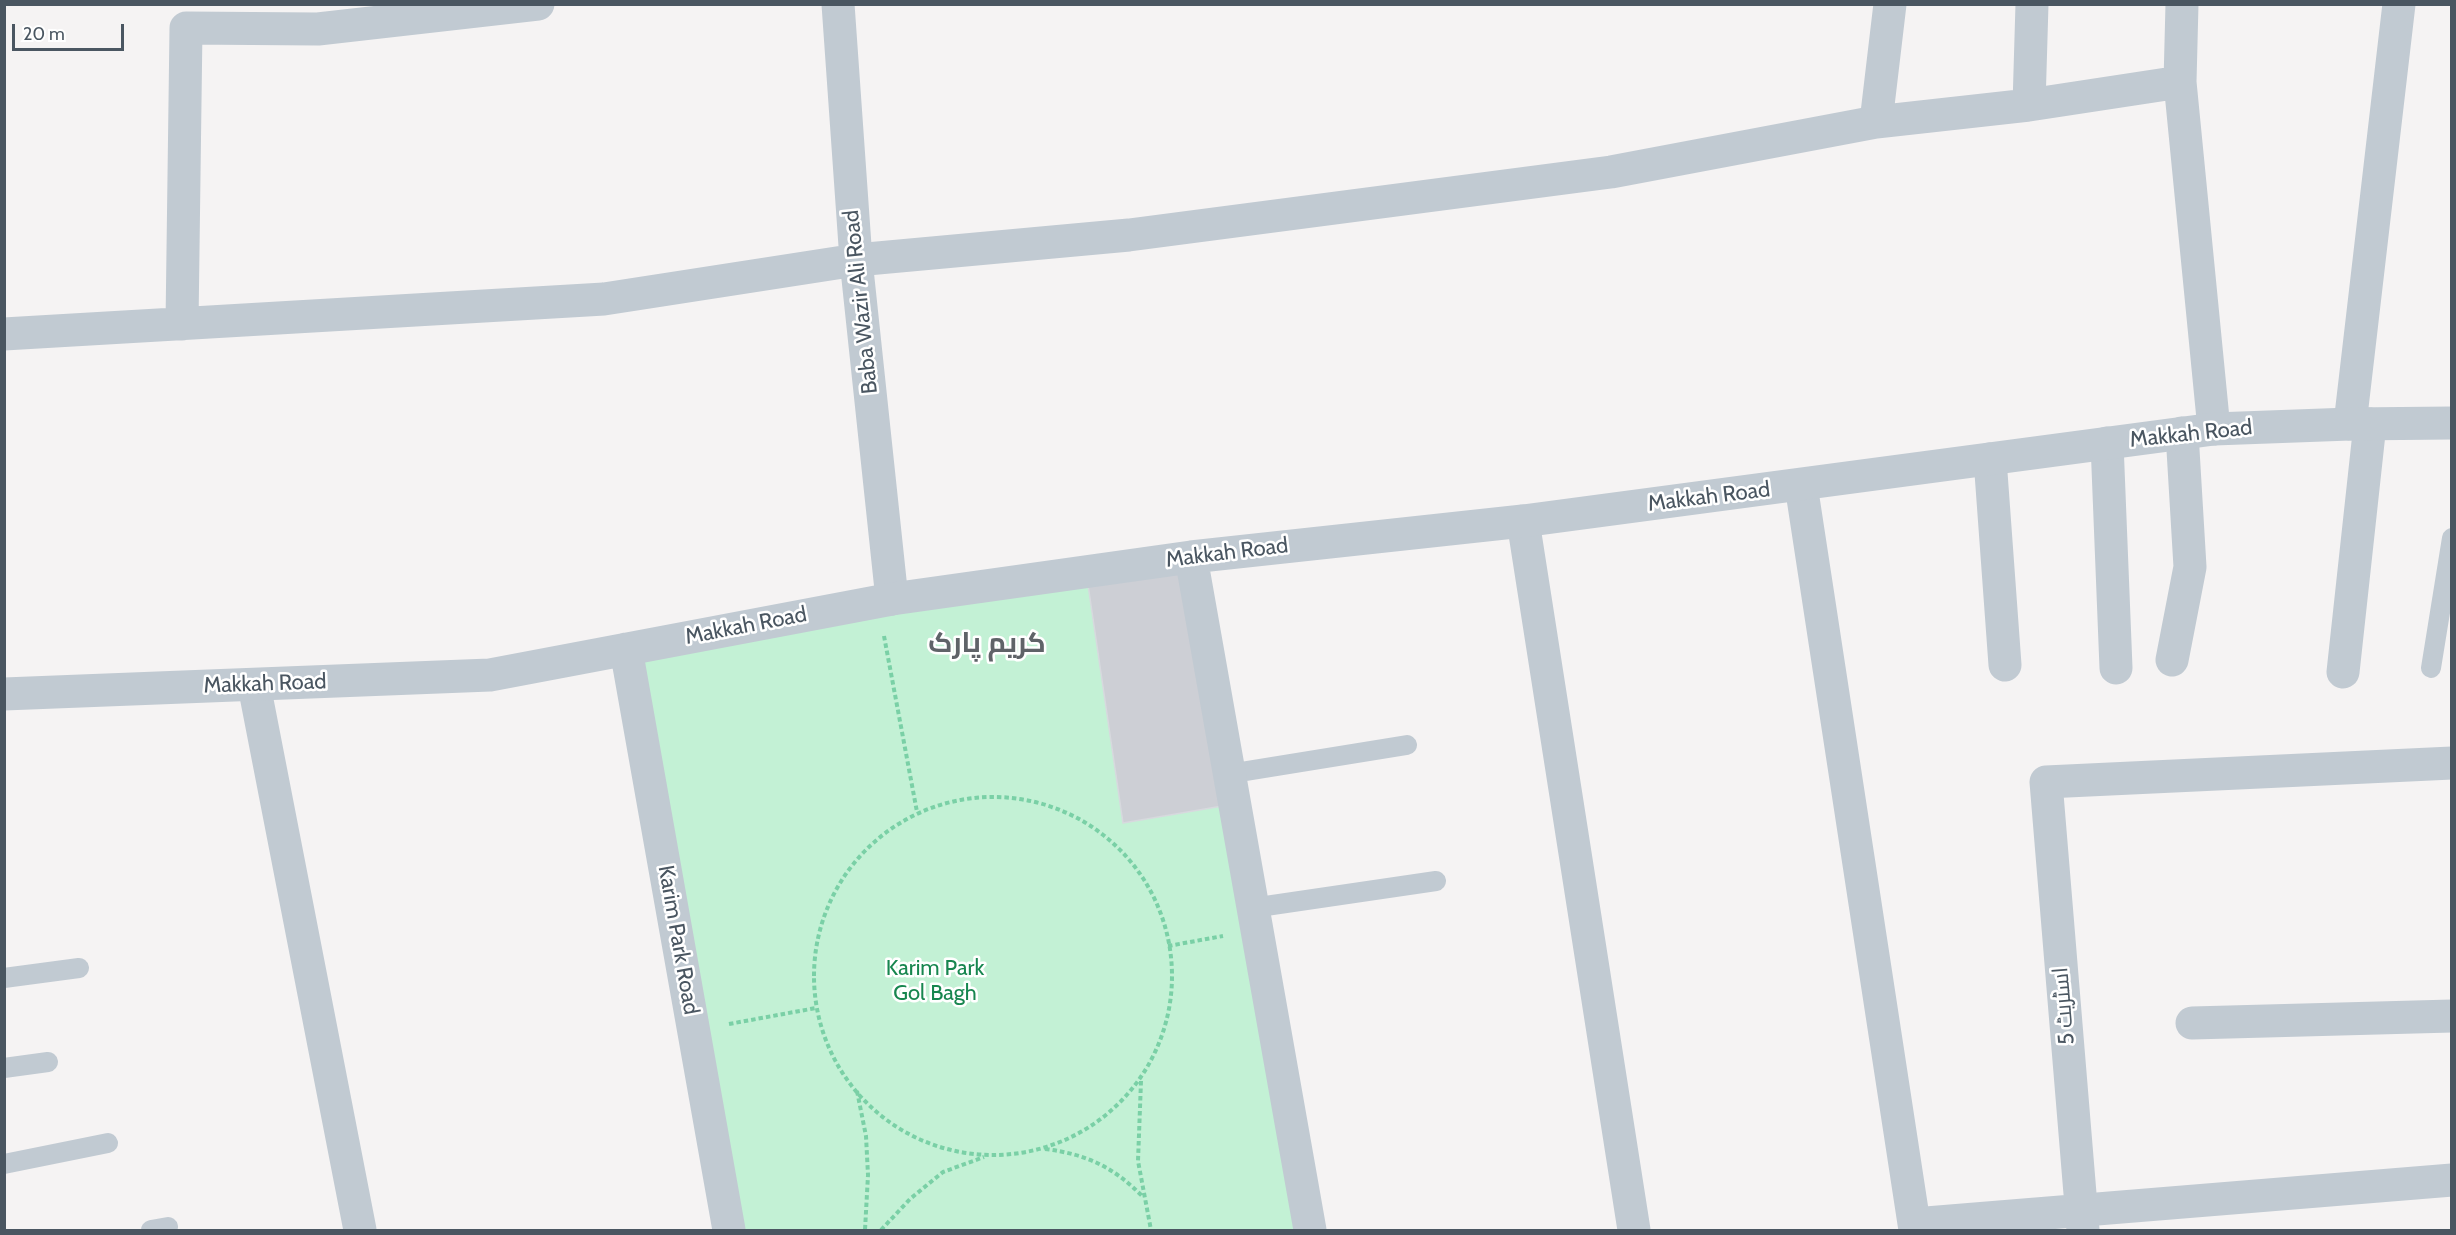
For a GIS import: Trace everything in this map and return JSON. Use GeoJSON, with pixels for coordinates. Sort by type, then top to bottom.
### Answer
{"type":"FeatureCollection","features":[{"type":"Feature","properties":{"kind":"street"},"geometry":{"type":"LineString","coordinates":[[182,324],[186,28],[230,16],[318,29],[439,10],[538,4]]}},
{"type":"Feature","properties":{"kind":"street","name":"Baba Wazir Ali Road"},"geometry":{"type":"LineString","coordinates":[[838,4],[856,260],[885,600]]}},
{"type":"Feature","properties":{"kind":"street"},"geometry":{"type":"LineString","coordinates":[[1876,122],[1890,4]]}},
{"type":"Feature","properties":{"kind":"street"},"geometry":{"type":"LineString","coordinates":[[2029,105],[2032,4]]}},
{"type":"Feature","properties":{"kind":"street"},"geometry":{"type":"LineString","coordinates":[[2172,660],[2190,567],[2198,431],[2180,82],[2182,4]]}},
{"type":"Feature","properties":{"kind":"street"},"geometry":{"type":"LineString","coordinates":[[2343,672],[2360,424],[2399,4]]}},
{"type":"Feature","properties":{"kind":"street"},"geometry":{"type":"LineString","coordinates":[[4,334],[604,299],[856,260],[1129,235],[1611,172],[1876,122],[2029,105],[2180,82]]}},
{"type":"Feature","properties":{"kind":"street","name":"Makkah Road"},"geometry":{"type":"LineString","coordinates":[[4,694],[490,675],[885,600],[1191,556],[1523,521],[2198,431],[2360,424],[2451,423]]}},
{"type":"Feature","properties":{"kind":"street"},"geometry":{"type":"LineString","coordinates":[[2108,443],[2116,668]]}},
{"type":"Feature","properties":{"kind":"street"},"geometry":{"type":"LineString","coordinates":[[1990,459],[2005,665]]}},
{"type":"Feature","properties":{"kind":"street"},"geometry":{"type":"LineString","coordinates":[[1802,484],[1914,1227],[2082,1220],[2451,1180]]}},
{"type":"Feature","properties":{"kind":"street"},"geometry":{"type":"LineString","coordinates":[[1523,521],[1634,1230]]}},
{"type":"Feature","properties":{"kind":"street"},"geometry":{"type":"LineString","coordinates":[[1191,556],[1310,1230]]}},
{"type":"Feature","properties":{"kind":"street","name":"Karim Park Road"},"geometry":{"type":"LineString","coordinates":[[626,649],[729,1230]]}},
{"type":"Feature","properties":{"kind":"street"},"geometry":{"type":"LineString","coordinates":[[254,685],[360,1230]]}},
{"type":"Feature","properties":{"kind":"street","name":"اسٹریٹ 5"},"geometry":{"type":"LineString","coordinates":[[2082,1220],[2046,782],[2451,763]]}},
{"type":"Feature","properties":{"kind":"street"},"geometry":{"type":"LineString","coordinates":[[2192,1023],[2451,1016]]}},
{"type":"Feature","properties":{"kind":"lane"},"geometry":{"type":"LineString","coordinates":[[2431,668],[2451,538]]}},
{"type":"Feature","properties":{"kind":"lane"},"geometry":{"type":"LineString","coordinates":[[1228,774],[1407,745]]}},
{"type":"Feature","properties":{"kind":"lane"},"geometry":{"type":"LineString","coordinates":[[1254,919],[1436,881]]}},
{"type":"Feature","properties":{"kind":"lane"},"geometry":{"type":"LineString","coordinates":[[4,978],[79,968]]}},
{"type":"Feature","properties":{"kind":"lane"},"geometry":{"type":"LineString","coordinates":[[4,1068],[48,1062]]}},
{"type":"Feature","properties":{"kind":"lane"},"geometry":{"type":"LineString","coordinates":[[4,1164],[108,1143]]}},
{"type":"Feature","properties":{"kind":"path"},"geometry":{"type":"LineString","coordinates":[[885,600],[917,812]]}},
{"type":"Feature","properties":{"kind":"path"},"geometry":{"type":"LineString","coordinates":[[985,1157],[926,1143],[875,1112],[836,1065],[816,1008],[816,948],[833,892],[868,845],[917,812],[973,796],[1032,799],[1086,821],[1130,859],[1160,909],[1173,967],[1166,1025],[1141,1080],[1099,1123],[1044,1149]]}},
{"type":"Feature","properties":{"kind":"path"},"geometry":{"type":"LineString","coordinates":[[1168,946],[1254,919]]}},
{"type":"Feature","properties":{"kind":"path"},"geometry":{"type":"LineString","coordinates":[[694,1030],[816,1008]]}},
{"type":"Feature","properties":{"kind":"path"},"geometry":{"type":"LineString","coordinates":[[1141,1080],[1138,1161],[1151,1230]]}},
{"type":"Feature","properties":{"kind":"path"},"geometry":{"type":"LineString","coordinates":[[857,1090],[866,1136],[868,1175],[865,1230]]}},
{"type":"Feature","properties":{"kind":"path"},"geometry":{"type":"LineString","coordinates":[[881,1230],[910,1199],[944,1172],[985,1157],[1044,1149],[1073,1153],[1106,1166],[1145,1198]]}},
{"type":"Feature","properties":{"kind":"green space","name":"Karim Park Gol Bagh"},"geometry":{"type":"Polygon","coordinates":[[[1086,571],[1123,822],[1234,804],[1310,1230],[729,1230],[626,649],[1086,571]]]}},
{"type":"Feature","properties":{"kind":"building"},"geometry":{"type":"Polygon","coordinates":[[[1191,557],[1234,804],[1123,823],[1086,571],[1191,557]]]}},
{"type":"Feature","properties":{"kind":"district","name":"کریم پارک"},"geometry":{"type":"Point","coordinates":[987,644]}}]}
